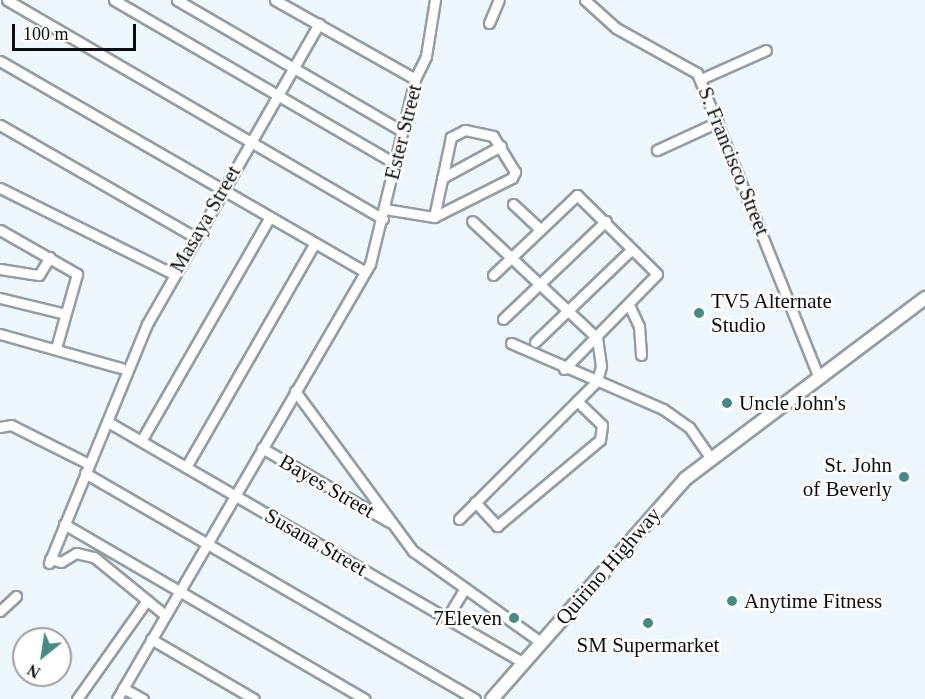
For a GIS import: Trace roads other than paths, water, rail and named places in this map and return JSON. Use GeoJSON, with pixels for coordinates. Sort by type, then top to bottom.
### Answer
{"type":"FeatureCollection","features":[{"type":"Feature","properties":{"kind":"main road","name":"Quirino Highway"},"geometry":{"type":"LineString","coordinates":[[492,699],[660,506],[710,457],[764,411],[818,376],[925,298]]}},
{"type":"Feature","properties":{"kind":"street"},"geometry":{"type":"LineString","coordinates":[[8,0],[383,219]]}},
{"type":"Feature","properties":{"kind":"street"},"geometry":{"type":"LineString","coordinates":[[114,0],[394,163]]}},
{"type":"Feature","properties":{"kind":"street"},"geometry":{"type":"LineString","coordinates":[[177,0],[402,131]]}},
{"type":"Feature","properties":{"kind":"street"},"geometry":{"type":"LineString","coordinates":[[275,0],[415,79]]}},
{"type":"Feature","properties":{"kind":"street","name":"Ester Street"},"geometry":{"type":"LineString","coordinates":[[117,699],[368,268],[383,219],[415,79],[426,56],[435,0]]}},
{"type":"Feature","properties":{"kind":"street"},"geometry":{"type":"LineString","coordinates":[[489,23],[499,0]]}},
{"type":"Feature","properties":{"kind":"street","name":"S. Francisco Street"},"geometry":{"type":"LineString","coordinates":[[585,0],[616,28],[684,62],[701,79],[818,376]]}},
{"type":"Feature","properties":{"kind":"street","name":"Masaya Street"},"geometry":{"type":"LineString","coordinates":[[147,600],[94,557],[76,553],[61,562],[49,561],[108,422],[124,370],[174,274],[319,24]]}},
{"type":"Feature","properties":{"kind":"street"},"geometry":{"type":"LineString","coordinates":[[701,79],[766,50]]}},
{"type":"Feature","properties":{"kind":"street"},"geometry":{"type":"LineString","coordinates":[[0,61],[315,243],[368,268]]}},
{"type":"Feature","properties":{"kind":"street"},"geometry":{"type":"LineString","coordinates":[[657,150],[718,122]]}},
{"type":"Feature","properties":{"kind":"street"},"geometry":{"type":"LineString","coordinates":[[0,125],[195,237]]}},
{"type":"Feature","properties":{"kind":"street"},"geometry":{"type":"LineString","coordinates":[[385,208],[434,217],[515,176],[501,146],[487,132],[454,133],[434,217]]}},
{"type":"Feature","properties":{"kind":"street"},"geometry":{"type":"LineString","coordinates":[[442,178],[501,146]]}},
{"type":"Feature","properties":{"kind":"street"},"geometry":{"type":"LineString","coordinates":[[0,188],[174,274]]}},
{"type":"Feature","properties":{"kind":"street"},"geometry":{"type":"LineString","coordinates":[[493,275],[539,228],[577,195],[606,220],[657,277],[630,307],[564,369]]}},
{"type":"Feature","properties":{"kind":"street"},"geometry":{"type":"LineString","coordinates":[[513,204],[539,228]]}},
{"type":"Feature","properties":{"kind":"street"},"geometry":{"type":"LineString","coordinates":[[141,441],[270,217]]}},
{"type":"Feature","properties":{"kind":"street"},"geometry":{"type":"LineString","coordinates":[[503,319],[606,220]]}},
{"type":"Feature","properties":{"kind":"street"},"geometry":{"type":"LineString","coordinates":[[459,519],[597,381],[597,338],[472,221]]}},
{"type":"Feature","properties":{"kind":"street"},"geometry":{"type":"LineString","coordinates":[[1,232],[50,257],[77,274],[56,348]]}},
{"type":"Feature","properties":{"kind":"street"},"geometry":{"type":"LineString","coordinates":[[186,467],[315,243]]}},
{"type":"Feature","properties":{"kind":"street"},"geometry":{"type":"LineString","coordinates":[[535,342],[632,249]]}},
{"type":"Feature","properties":{"kind":"street"},"geometry":{"type":"LineString","coordinates":[[0,269],[39,275],[50,257]]}},
{"type":"Feature","properties":{"kind":"street"},"geometry":{"type":"LineString","coordinates":[[0,298],[65,314]]}},
{"type":"Feature","properties":{"kind":"street"},"geometry":{"type":"LineString","coordinates":[[630,307],[639,326],[641,355]]}},
{"type":"Feature","properties":{"kind":"street"},"geometry":{"type":"LineString","coordinates":[[0,334],[56,348],[124,370]]}},
{"type":"Feature","properties":{"kind":"street"},"geometry":{"type":"LineString","coordinates":[[511,343],[683,421],[710,457]]}},
{"type":"Feature","properties":{"kind":"street"},"geometry":{"type":"LineString","coordinates":[[295,391],[413,551],[542,643]]}},
{"type":"Feature","properties":{"kind":"street"},"geometry":{"type":"LineString","coordinates":[[475,502],[497,526],[600,440],[602,425],[577,401]]}},
{"type":"Feature","properties":{"kind":"street","name":"Susana Street"},"geometry":{"type":"LineString","coordinates":[[108,422],[524,663]]}},
{"type":"Feature","properties":{"kind":"street"},"geometry":{"type":"LineString","coordinates":[[0,427],[11,425],[89,464]]}},
{"type":"Feature","properties":{"kind":"street","name":"Bayes Street"},"geometry":{"type":"LineString","coordinates":[[262,448],[392,524]]}},
{"type":"Feature","properties":{"kind":"street"},"geometry":{"type":"LineString","coordinates":[[85,474],[475,699]]}},
{"type":"Feature","properties":{"kind":"street"},"geometry":{"type":"LineString","coordinates":[[64,524],[365,699]]}},
{"type":"Feature","properties":{"kind":"street"},"geometry":{"type":"LineString","coordinates":[[447,618],[465,588]]}},
{"type":"Feature","properties":{"kind":"street"},"geometry":{"type":"LineString","coordinates":[[0,611],[16,596]]}},
{"type":"Feature","properties":{"kind":"street"},"geometry":{"type":"LineString","coordinates":[[77,699],[147,600],[165,615]]}},
{"type":"Feature","properties":{"kind":"street"},"geometry":{"type":"LineString","coordinates":[[151,639],[254,699]]}},
{"type":"Feature","properties":{"kind":"street"},"geometry":{"type":"LineString","coordinates":[[123,688],[143,699]]}},
{"type":"Feature","properties":{"kind":"place","name":"TV5 Alternate Studio"},"geometry":{"type":"Point","coordinates":[699,313]}},
{"type":"Feature","properties":{"kind":"place","name":"Uncle John's"},"geometry":{"type":"Point","coordinates":[727,403]}},
{"type":"Feature","properties":{"kind":"place","name":"St. John of Beverly"},"geometry":{"type":"Point","coordinates":[904,477]}},
{"type":"Feature","properties":{"kind":"place","name":"Anytime Fitness"},"geometry":{"type":"Point","coordinates":[732,601]}},
{"type":"Feature","properties":{"kind":"place","name":"7Eleven"},"geometry":{"type":"Point","coordinates":[514,618]}},
{"type":"Feature","properties":{"kind":"place","name":"SM Supermarket"},"geometry":{"type":"Point","coordinates":[648,623]}}]}
